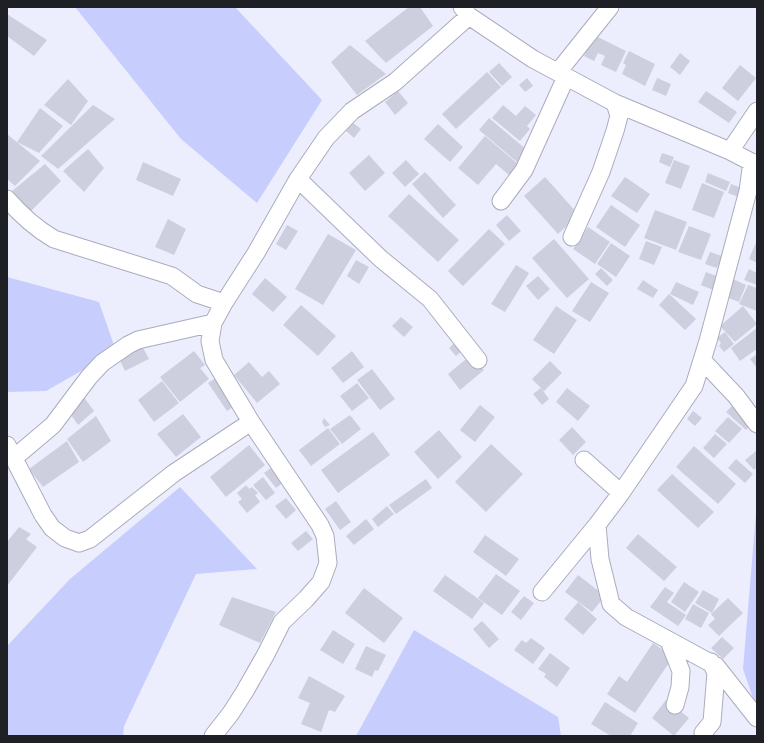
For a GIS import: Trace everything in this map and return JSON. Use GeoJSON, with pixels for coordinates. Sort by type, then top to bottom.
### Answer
{"type":"FeatureCollection","features":[{"type":"Feature","properties":{"kind":"street"},"geometry":{"type":"LineString","coordinates":[[501,201],[524,170],[562,75],[610,7]]}},
{"type":"Feature","properties":{"kind":"street"},"geometry":{"type":"LineString","coordinates":[[213,736],[231,713],[245,691],[282,622],[306,600],[321,582],[328,563],[325,536],[320,525],[251,422],[214,360],[210,341],[213,323],[256,253],[298,179],[326,138],[352,111],[395,82],[465,11],[533,59],[615,103],[730,150],[755,163],[694,386],[621,493],[597,525],[542,592]]}},
{"type":"Feature","properties":{"kind":"street"},"geometry":{"type":"LineString","coordinates":[[572,237],[601,172],[616,131],[619,116],[615,103]]}},
{"type":"Feature","properties":{"kind":"street"},"geometry":{"type":"LineString","coordinates":[[730,150],[757,111]]}},
{"type":"Feature","properties":{"kind":"street"},"geometry":{"type":"LineString","coordinates":[[298,179],[381,260],[430,299],[478,360]]}},
{"type":"Feature","properties":{"kind":"street"},"geometry":{"type":"LineString","coordinates":[[7,199],[18,212],[38,230],[54,239],[172,276],[197,294],[224,303]]}},
{"type":"Feature","properties":{"kind":"street"},"geometry":{"type":"LineString","coordinates":[[213,323],[138,340],[121,350],[102,363],[89,376],[53,425],[11,452],[43,515],[52,528],[65,538],[79,543],[90,539],[174,473],[251,422]]}},
{"type":"Feature","properties":{"kind":"street"},"geometry":{"type":"LineString","coordinates":[[702,360],[736,396],[757,424]]}},
{"type":"Feature","properties":{"kind":"street"},"geometry":{"type":"LineString","coordinates":[[584,460],[621,493]]}},
{"type":"Feature","properties":{"kind":"street"},"geometry":{"type":"LineString","coordinates":[[597,525],[600,560],[611,604],[626,617],[711,662],[723,673],[757,718]]}},
{"type":"Feature","properties":{"kind":"street"},"geometry":{"type":"LineString","coordinates":[[669,641],[680,671],[680,687],[675,705]]}},
{"type":"Feature","properties":{"kind":"street"},"geometry":{"type":"LineString","coordinates":[[703,733],[712,722],[716,673],[711,662]]}},
{"type":"Feature","properties":{"kind":"shaded area"},"geometry":{"type":"Polygon","coordinates":[[[75,7],[235,7],[322,100],[257,203],[181,139],[75,7]]]}},
{"type":"Feature","properties":{"kind":"shaded area"},"geometry":{"type":"Polygon","coordinates":[[[7,277],[99,302],[116,351],[46,391],[7,392],[7,277]]]}},
{"type":"Feature","properties":{"kind":"shaded area"},"geometry":{"type":"Polygon","coordinates":[[[180,487],[257,569],[196,574],[124,726],[123,736],[7,736],[7,646],[70,579],[180,487]]]}},
{"type":"Feature","properties":{"kind":"shaded area"},"geometry":{"type":"Polygon","coordinates":[[[757,501],[757,710],[743,669],[757,501]]]}},
{"type":"Feature","properties":{"kind":"shaded area"},"geometry":{"type":"Polygon","coordinates":[[[414,630],[558,717],[561,736],[356,736],[414,630]]]}},
{"type":"Feature","properties":{"kind":"building"},"geometry":{"type":"Polygon","coordinates":[[[409,7],[420,7],[433,26],[386,63],[365,41],[409,7]]]}},
{"type":"Feature","properties":{"kind":"building"},"geometry":{"type":"Polygon","coordinates":[[[7,14],[47,40],[34,56],[7,36],[7,14]]]}},
{"type":"Feature","properties":{"kind":"building"},"geometry":{"type":"Polygon","coordinates":[[[594,35],[626,51],[616,72],[601,65],[605,56],[598,53],[594,61],[584,56],[594,35]]]}},
{"type":"Feature","properties":{"kind":"building"},"geometry":{"type":"Polygon","coordinates":[[[350,45],[386,74],[357,95],[331,62],[350,45]]]}},
{"type":"Feature","properties":{"kind":"building"},"geometry":{"type":"Polygon","coordinates":[[[629,51],[655,64],[645,86],[622,74],[626,65],[623,63],[629,51]]]}},
{"type":"Feature","properties":{"kind":"building"},"geometry":{"type":"Polygon","coordinates":[[[680,53],[690,61],[680,75],[670,67],[680,53]]]}},
{"type":"Feature","properties":{"kind":"building"},"geometry":{"type":"Polygon","coordinates":[[[499,63],[512,77],[502,86],[489,72],[499,63]]]}},
{"type":"Feature","properties":{"kind":"building"},"geometry":{"type":"Polygon","coordinates":[[[740,65],[756,78],[738,101],[722,88],[740,65]]]}},
{"type":"Feature","properties":{"kind":"building"},"geometry":{"type":"Polygon","coordinates":[[[487,72],[501,87],[456,129],[442,114],[487,72]]]}},
{"type":"Feature","properties":{"kind":"building"},"geometry":{"type":"Polygon","coordinates":[[[527,78],[533,86],[525,92],[519,85],[527,78]]]}},
{"type":"Feature","properties":{"kind":"building"},"geometry":{"type":"Polygon","coordinates":[[[657,78],[671,84],[666,96],[652,90],[657,78]]]}},
{"type":"Feature","properties":{"kind":"building"},"geometry":{"type":"Polygon","coordinates":[[[68,79],[88,101],[71,125],[44,105],[68,79]]]}},
{"type":"Feature","properties":{"kind":"building"},"geometry":{"type":"Polygon","coordinates":[[[398,91],[408,103],[395,115],[385,102],[398,91]]]}},
{"type":"Feature","properties":{"kind":"building"},"geometry":{"type":"Polygon","coordinates":[[[706,91],[737,112],[729,123],[698,102],[706,91]]]}},
{"type":"Feature","properties":{"kind":"building"},"geometry":{"type":"Polygon","coordinates":[[[93,105],[115,119],[58,169],[41,156],[93,105]]]}},
{"type":"Feature","properties":{"kind":"building"},"geometry":{"type":"Polygon","coordinates":[[[503,105],[516,116],[525,106],[536,115],[527,126],[530,129],[520,141],[492,118],[503,105]]]}},
{"type":"Feature","properties":{"kind":"building"},"geometry":{"type":"Polygon","coordinates":[[[40,108],[63,126],[39,153],[17,142],[40,108]]]}},
{"type":"Feature","properties":{"kind":"building"},"geometry":{"type":"Polygon","coordinates":[[[489,118],[527,150],[517,162],[479,130],[489,118]]]}},
{"type":"Feature","properties":{"kind":"building"},"geometry":{"type":"Polygon","coordinates":[[[352,122],[361,129],[354,138],[345,130],[352,122]]]}},
{"type":"Feature","properties":{"kind":"building"},"geometry":{"type":"Polygon","coordinates":[[[438,124],[463,147],[450,162],[424,139],[438,124]]]}},
{"type":"Feature","properties":{"kind":"building"},"geometry":{"type":"Polygon","coordinates":[[[7,134],[40,161],[15,186],[7,179],[7,134]]]}},
{"type":"Feature","properties":{"kind":"building"},"geometry":{"type":"Polygon","coordinates":[[[485,136],[518,164],[509,175],[496,164],[478,185],[458,168],[485,136]]]}},
{"type":"Feature","properties":{"kind":"building"},"geometry":{"type":"Polygon","coordinates":[[[88,149],[104,168],[84,192],[63,171],[88,149]]]}},
{"type":"Feature","properties":{"kind":"building"},"geometry":{"type":"Polygon","coordinates":[[[662,153],[674,157],[670,167],[659,162],[662,153]]]}},
{"type":"Feature","properties":{"kind":"building"},"geometry":{"type":"Polygon","coordinates":[[[369,155],[385,173],[365,191],[349,173],[369,155]]]}},
{"type":"Feature","properties":{"kind":"building"},"geometry":{"type":"Polygon","coordinates":[[[406,160],[419,174],[405,187],[392,173],[406,160]]]}},
{"type":"Feature","properties":{"kind":"building"},"geometry":{"type":"Polygon","coordinates":[[[674,160],[690,166],[681,189],[665,183],[674,160]]]}},
{"type":"Feature","properties":{"kind":"building"},"geometry":{"type":"Polygon","coordinates":[[[143,162],[181,179],[173,196],[136,180],[143,162]]]}},
{"type":"Feature","properties":{"kind":"building"},"geometry":{"type":"Polygon","coordinates":[[[45,164],[61,181],[31,211],[12,191],[45,164]]]}},
{"type":"Feature","properties":{"kind":"building"},"geometry":{"type":"Polygon","coordinates":[[[425,172],[456,205],[443,218],[412,184],[425,172]]]}},
{"type":"Feature","properties":{"kind":"building"},"geometry":{"type":"Polygon","coordinates":[[[708,173],[730,182],[726,191],[705,182],[708,173]]]}},
{"type":"Feature","properties":{"kind":"building"},"geometry":{"type":"Polygon","coordinates":[[[545,177],[579,215],[558,234],[524,196],[545,177]]]}},
{"type":"Feature","properties":{"kind":"building"},"geometry":{"type":"Polygon","coordinates":[[[625,177],[650,194],[637,213],[611,196],[625,177]]]}},
{"type":"Feature","properties":{"kind":"building"},"geometry":{"type":"Polygon","coordinates":[[[702,183],[724,192],[714,218],[692,210],[702,183]]]}},
{"type":"Feature","properties":{"kind":"building"},"geometry":{"type":"Polygon","coordinates":[[[731,184],[744,189],[741,198],[728,193],[731,184]]]}},
{"type":"Feature","properties":{"kind":"building"},"geometry":{"type":"Polygon","coordinates":[[[409,194],[459,240],[438,262],[388,216],[409,194]]]}},
{"type":"Feature","properties":{"kind":"building"},"geometry":{"type":"Polygon","coordinates":[[[611,205],[640,225],[625,247],[596,227],[611,205]]]}},
{"type":"Feature","properties":{"kind":"building"},"geometry":{"type":"Polygon","coordinates":[[[655,210],[687,222],[676,250],[644,238],[655,210]]]}},
{"type":"Feature","properties":{"kind":"building"},"geometry":{"type":"Polygon","coordinates":[[[507,215],[521,231],[509,241],[496,225],[507,215]]]}},
{"type":"Feature","properties":{"kind":"building"},"geometry":{"type":"Polygon","coordinates":[[[168,219],[186,229],[174,255],[155,247],[168,219]]]}},
{"type":"Feature","properties":{"kind":"building"},"geometry":{"type":"Polygon","coordinates":[[[287,225],[298,231],[286,250],[276,244],[287,225]]]}},
{"type":"Feature","properties":{"kind":"building"},"geometry":{"type":"Polygon","coordinates":[[[689,226],[711,234],[701,260],[678,252],[689,226]]]}},
{"type":"Feature","properties":{"kind":"building"},"geometry":{"type":"Polygon","coordinates":[[[588,227],[610,242],[595,264],[573,249],[588,227]]]}},
{"type":"Feature","properties":{"kind":"building"},"geometry":{"type":"Polygon","coordinates":[[[489,229],[505,244],[463,286],[448,271],[489,229]]]}},
{"type":"Feature","properties":{"kind":"building"},"geometry":{"type":"Polygon","coordinates":[[[328,234],[356,250],[323,305],[295,289],[328,234]]]}},
{"type":"Feature","properties":{"kind":"building"},"geometry":{"type":"Polygon","coordinates":[[[554,239],[589,279],[567,298],[532,258],[554,239]]]}},
{"type":"Feature","properties":{"kind":"building"},"geometry":{"type":"Polygon","coordinates":[[[757,240],[757,263],[749,259],[757,240]]]}},
{"type":"Feature","properties":{"kind":"building"},"geometry":{"type":"Polygon","coordinates":[[[646,241],[662,247],[654,265],[639,259],[646,241]]]}},
{"type":"Feature","properties":{"kind":"building"},"geometry":{"type":"Polygon","coordinates":[[[611,243],[630,256],[616,277],[597,264],[611,243]]]}},
{"type":"Feature","properties":{"kind":"building"},"geometry":{"type":"Polygon","coordinates":[[[710,252],[722,256],[717,268],[705,264],[710,252]]]}},
{"type":"Feature","properties":{"kind":"building"},"geometry":{"type":"Polygon","coordinates":[[[356,260],[369,267],[359,284],[347,276],[356,260]]]}},
{"type":"Feature","properties":{"kind":"building"},"geometry":{"type":"Polygon","coordinates":[[[516,265],[529,273],[505,312],[491,304],[516,265]]]}},
{"type":"Feature","properties":{"kind":"building"},"geometry":{"type":"Polygon","coordinates":[[[601,268],[613,280],[607,286],[595,274],[601,268]]]}},
{"type":"Feature","properties":{"kind":"building"},"geometry":{"type":"Polygon","coordinates":[[[749,269],[757,273],[757,285],[744,280],[749,269]]]}},
{"type":"Feature","properties":{"kind":"building"},"geometry":{"type":"Polygon","coordinates":[[[706,272],[719,277],[713,290],[701,285],[706,272]]]}},
{"type":"Feature","properties":{"kind":"building"},"geometry":{"type":"Polygon","coordinates":[[[538,276],[550,289],[538,300],[526,286],[538,276]]]}},
{"type":"Feature","properties":{"kind":"building"},"geometry":{"type":"Polygon","coordinates":[[[265,278],[287,297],[273,312],[252,294],[265,278]]]}},
{"type":"Feature","properties":{"kind":"building"},"geometry":{"type":"Polygon","coordinates":[[[733,279],[746,285],[739,302],[726,297],[733,279]]]}},
{"type":"Feature","properties":{"kind":"building"},"geometry":{"type":"Polygon","coordinates":[[[643,280],[658,290],[653,298],[637,289],[643,280]]]}},
{"type":"Feature","properties":{"kind":"building"},"geometry":{"type":"Polygon","coordinates":[[[591,282],[609,293],[590,322],[572,311],[591,282]]]}},
{"type":"Feature","properties":{"kind":"building"},"geometry":{"type":"Polygon","coordinates":[[[676,282],[699,292],[693,305],[670,294],[676,282]]]}},
{"type":"Feature","properties":{"kind":"building"},"geometry":{"type":"Polygon","coordinates":[[[748,285],[757,288],[757,311],[739,304],[748,285]]]}},
{"type":"Feature","properties":{"kind":"building"},"geometry":{"type":"Polygon","coordinates":[[[669,294],[696,319],[685,330],[659,305],[669,294]]]}},
{"type":"Feature","properties":{"kind":"building"},"geometry":{"type":"Polygon","coordinates":[[[301,305],[336,336],[318,356],[283,325],[301,305]]]}},
{"type":"Feature","properties":{"kind":"building"},"geometry":{"type":"Polygon","coordinates":[[[556,306],[577,320],[554,354],[533,340],[556,306]]]}},
{"type":"Feature","properties":{"kind":"building"},"geometry":{"type":"Polygon","coordinates":[[[743,306],[757,324],[735,342],[720,326],[743,306]]]}},
{"type":"Feature","properties":{"kind":"building"},"geometry":{"type":"Polygon","coordinates":[[[401,317],[413,327],[404,337],[392,326],[401,317]]]}},
{"type":"Feature","properties":{"kind":"building"},"geometry":{"type":"Polygon","coordinates":[[[757,328],[757,349],[740,361],[731,348],[757,328]]]}},
{"type":"Feature","properties":{"kind":"building"},"geometry":{"type":"Polygon","coordinates":[[[725,332],[734,344],[724,352],[719,346],[721,343],[717,338],[725,332]]]}},
{"type":"Feature","properties":{"kind":"building"},"geometry":{"type":"Polygon","coordinates":[[[459,339],[466,347],[456,356],[449,348],[459,339]]]}},
{"type":"Feature","properties":{"kind":"building"},"geometry":{"type":"Polygon","coordinates":[[[140,342],[149,359],[125,371],[117,354],[140,342]]]}},
{"type":"Feature","properties":{"kind":"building"},"geometry":{"type":"Polygon","coordinates":[[[194,351],[205,365],[200,368],[209,379],[180,402],[160,377],[194,351]]]}},
{"type":"Feature","properties":{"kind":"building"},"geometry":{"type":"Polygon","coordinates":[[[352,351],[364,367],[343,383],[331,368],[352,351]]]}},
{"type":"Feature","properties":{"kind":"building"},"geometry":{"type":"Polygon","coordinates":[[[757,354],[757,368],[750,359],[757,354]]]}},
{"type":"Feature","properties":{"kind":"building"},"geometry":{"type":"Polygon","coordinates":[[[471,355],[484,370],[460,390],[448,374],[471,355]]]}},
{"type":"Feature","properties":{"kind":"building"},"geometry":{"type":"Polygon","coordinates":[[[550,361],[562,373],[544,391],[532,379],[550,361]]]}},
{"type":"Feature","properties":{"kind":"building"},"geometry":{"type":"Polygon","coordinates":[[[249,362],[262,377],[269,371],[280,384],[257,403],[234,375],[249,362]]]}},
{"type":"Feature","properties":{"kind":"building"},"geometry":{"type":"Polygon","coordinates":[[[372,369],[395,399],[380,410],[357,380],[372,369]]]}},
{"type":"Feature","properties":{"kind":"building"},"geometry":{"type":"Polygon","coordinates":[[[220,375],[239,403],[227,411],[208,383],[220,375]]]}},
{"type":"Feature","properties":{"kind":"building"},"geometry":{"type":"Polygon","coordinates":[[[162,381],[179,403],[154,422],[138,400],[162,381]]]}},
{"type":"Feature","properties":{"kind":"building"},"geometry":{"type":"Polygon","coordinates":[[[357,383],[369,398],[352,411],[340,396],[357,383]]]}},
{"type":"Feature","properties":{"kind":"building"},"geometry":{"type":"Polygon","coordinates":[[[541,388],[549,399],[542,405],[533,394],[541,388]]]}},
{"type":"Feature","properties":{"kind":"building"},"geometry":{"type":"Polygon","coordinates":[[[567,388],[590,406],[578,421],[556,402],[567,388]]]}},
{"type":"Feature","properties":{"kind":"building"},"geometry":{"type":"Polygon","coordinates":[[[83,396],[94,411],[78,425],[67,409],[83,396]]]}},
{"type":"Feature","properties":{"kind":"building"},"geometry":{"type":"Polygon","coordinates":[[[734,404],[753,422],[746,430],[726,412],[734,404]]]}},
{"type":"Feature","properties":{"kind":"building"},"geometry":{"type":"Polygon","coordinates":[[[480,405],[495,417],[475,442],[460,430],[480,405]]]}},
{"type":"Feature","properties":{"kind":"building"},"geometry":{"type":"Polygon","coordinates":[[[693,411],[702,418],[695,426],[687,419],[693,411]]]}},
{"type":"Feature","properties":{"kind":"building"},"geometry":{"type":"Polygon","coordinates":[[[183,414],[201,437],[176,457],[157,434],[183,414]]]}},
{"type":"Feature","properties":{"kind":"building"},"geometry":{"type":"Polygon","coordinates":[[[350,415],[361,429],[342,444],[330,429],[350,415]]]}},
{"type":"Feature","properties":{"kind":"building"},"geometry":{"type":"Polygon","coordinates":[[[96,416],[111,441],[83,462],[67,439],[96,416]]]}},
{"type":"Feature","properties":{"kind":"building"},"geometry":{"type":"Polygon","coordinates":[[[728,417],[742,429],[729,443],[715,431],[728,417]]]}},
{"type":"Feature","properties":{"kind":"building"},"geometry":{"type":"Polygon","coordinates":[[[324,418],[330,425],[325,427],[322,422],[324,418]]]}},
{"type":"Feature","properties":{"kind":"building"},"geometry":{"type":"Polygon","coordinates":[[[572,427],[586,442],[573,455],[559,440],[572,427]]]}},
{"type":"Feature","properties":{"kind":"building"},"geometry":{"type":"Polygon","coordinates":[[[328,428],[340,444],[311,466],[299,450],[328,428]]]}},
{"type":"Feature","properties":{"kind":"building"},"geometry":{"type":"Polygon","coordinates":[[[439,430],[462,457],[438,479],[414,452],[439,430]]]}},
{"type":"Feature","properties":{"kind":"building"},"geometry":{"type":"Polygon","coordinates":[[[373,432],[390,455],[338,493],[321,470],[373,432]]]}},
{"type":"Feature","properties":{"kind":"building"},"geometry":{"type":"Polygon","coordinates":[[[715,434],[727,444],[714,458],[703,448],[715,434]]]}},
{"type":"Feature","properties":{"kind":"building"},"geometry":{"type":"Polygon","coordinates":[[[67,441],[79,462],[43,487],[29,469],[67,441]]]}},
{"type":"Feature","properties":{"kind":"building"},"geometry":{"type":"Polygon","coordinates":[[[491,444],[523,474],[486,512],[455,482],[491,444]]]}},
{"type":"Feature","properties":{"kind":"building"},"geometry":{"type":"Polygon","coordinates":[[[249,445],[265,465],[226,497],[210,477],[249,445]]]}},
{"type":"Feature","properties":{"kind":"building"},"geometry":{"type":"Polygon","coordinates":[[[694,446],[736,484],[718,504],[676,467],[694,446]]]}},
{"type":"Feature","properties":{"kind":"building"},"geometry":{"type":"Polygon","coordinates":[[[756,451],[757,467],[754,470],[745,460],[756,451]]]}},
{"type":"Feature","properties":{"kind":"building"},"geometry":{"type":"Polygon","coordinates":[[[736,459],[753,474],[745,483],[728,468],[736,459]]]}},
{"type":"Feature","properties":{"kind":"building"},"geometry":{"type":"Polygon","coordinates":[[[275,465],[287,480],[276,488],[264,473],[275,465]]]}},
{"type":"Feature","properties":{"kind":"building"},"geometry":{"type":"Polygon","coordinates":[[[672,474],[714,512],[698,528],[657,490],[672,474]]]}},
{"type":"Feature","properties":{"kind":"building"},"geometry":{"type":"Polygon","coordinates":[[[263,477],[275,493],[266,500],[253,485],[263,477]]]}},
{"type":"Feature","properties":{"kind":"building"},"geometry":{"type":"Polygon","coordinates":[[[426,479],[432,488],[396,514],[389,505],[426,479]]]}},
{"type":"Feature","properties":{"kind":"building"},"geometry":{"type":"Polygon","coordinates":[[[246,485],[249,489],[252,487],[258,493],[255,495],[260,502],[247,513],[238,502],[242,499],[237,493],[246,485]]]}},
{"type":"Feature","properties":{"kind":"building"},"geometry":{"type":"Polygon","coordinates":[[[286,498],[296,510],[286,519],[275,506],[286,498]]]}},
{"type":"Feature","properties":{"kind":"building"},"geometry":{"type":"Polygon","coordinates":[[[336,501],[351,522],[340,530],[325,509],[336,501]]]}},
{"type":"Feature","properties":{"kind":"building"},"geometry":{"type":"Polygon","coordinates":[[[387,506],[394,514],[378,527],[372,519],[387,506]]]}},
{"type":"Feature","properties":{"kind":"building"},"geometry":{"type":"Polygon","coordinates":[[[366,519],[374,529],[354,545],[346,536],[366,519]]]}},
{"type":"Feature","properties":{"kind":"building"},"geometry":{"type":"Polygon","coordinates":[[[19,527],[31,534],[26,539],[37,547],[7,586],[7,542],[19,527]]]}},
{"type":"Feature","properties":{"kind":"building"},"geometry":{"type":"Polygon","coordinates":[[[306,531],[313,539],[298,551],[291,543],[306,531]]]}},
{"type":"Feature","properties":{"kind":"building"},"geometry":{"type":"Polygon","coordinates":[[[638,534],[677,567],[664,581],[626,548],[638,534]]]}},
{"type":"Feature","properties":{"kind":"building"},"geometry":{"type":"Polygon","coordinates":[[[485,535],[519,559],[506,576],[473,552],[485,535]]]}},
{"type":"Feature","properties":{"kind":"building"},"geometry":{"type":"Polygon","coordinates":[[[496,574],[520,591],[502,615],[478,598],[496,574]]]}},
{"type":"Feature","properties":{"kind":"building"},"geometry":{"type":"Polygon","coordinates":[[[445,575],[484,603],[472,619],[433,591],[445,575]]]}},
{"type":"Feature","properties":{"kind":"building"},"geometry":{"type":"Polygon","coordinates":[[[578,575],[605,596],[592,612],[565,592],[578,575]]]}},
{"type":"Feature","properties":{"kind":"building"},"geometry":{"type":"Polygon","coordinates":[[[684,582],[699,592],[685,612],[671,602],[684,582]]]}},
{"type":"Feature","properties":{"kind":"building"},"geometry":{"type":"Polygon","coordinates":[[[665,587],[674,593],[667,602],[686,615],[678,626],[650,607],[665,587]]]}},
{"type":"Feature","properties":{"kind":"building"},"geometry":{"type":"Polygon","coordinates":[[[364,588],[403,618],[384,643],[345,613],[364,588]]]}},
{"type":"Feature","properties":{"kind":"building"},"geometry":{"type":"Polygon","coordinates":[[[703,590],[719,599],[712,613],[695,603],[703,590]]]}},
{"type":"Feature","properties":{"kind":"building"},"geometry":{"type":"Polygon","coordinates":[[[524,596],[534,603],[521,620],[511,612],[524,596]]]}},
{"type":"Feature","properties":{"kind":"building"},"geometry":{"type":"Polygon","coordinates":[[[232,597],[276,612],[260,643],[219,625],[232,597]]]}},
{"type":"Feature","properties":{"kind":"building"},"geometry":{"type":"Polygon","coordinates":[[[728,598],[743,613],[719,636],[708,625],[715,619],[711,614],[728,598]]]}},
{"type":"Feature","properties":{"kind":"building"},"geometry":{"type":"Polygon","coordinates":[[[578,602],[597,619],[583,635],[564,619],[578,602]]]}},
{"type":"Feature","properties":{"kind":"building"},"geometry":{"type":"Polygon","coordinates":[[[693,604],[709,613],[701,628],[685,619],[693,604]]]}},
{"type":"Feature","properties":{"kind":"building"},"geometry":{"type":"Polygon","coordinates":[[[482,621],[499,639],[489,648],[473,629],[482,621]]]}},
{"type":"Feature","properties":{"kind":"building"},"geometry":{"type":"Polygon","coordinates":[[[333,630],[355,644],[343,664],[320,650],[333,630]]]}},
{"type":"Feature","properties":{"kind":"building"},"geometry":{"type":"Polygon","coordinates":[[[722,637],[734,648],[723,659],[711,648],[722,637]]]}},
{"type":"Feature","properties":{"kind":"building"},"geometry":{"type":"Polygon","coordinates":[[[531,638],[545,648],[533,664],[514,650],[522,640],[526,643],[531,638]]]}},
{"type":"Feature","properties":{"kind":"building"},"geometry":{"type":"Polygon","coordinates":[[[653,643],[673,657],[635,713],[607,694],[619,676],[627,682],[653,643]]]}},
{"type":"Feature","properties":{"kind":"building"},"geometry":{"type":"Polygon","coordinates":[[[366,646],[386,655],[378,671],[375,670],[372,677],[355,669],[366,646]]]}},
{"type":"Feature","properties":{"kind":"building"},"geometry":{"type":"Polygon","coordinates":[[[550,653],[570,668],[557,687],[544,677],[546,674],[538,669],[550,653]]]}},
{"type":"Feature","properties":{"kind":"building"},"geometry":{"type":"Polygon","coordinates":[[[309,676],[345,696],[335,712],[329,710],[321,732],[301,724],[310,703],[298,698],[309,676]]]}},
{"type":"Feature","properties":{"kind":"building"},"geometry":{"type":"Polygon","coordinates":[[[666,700],[689,718],[674,736],[652,718],[666,700]]]}},
{"type":"Feature","properties":{"kind":"building"},"geometry":{"type":"Polygon","coordinates":[[[605,702],[638,723],[630,736],[611,736],[591,724],[605,702]]]}}]}
